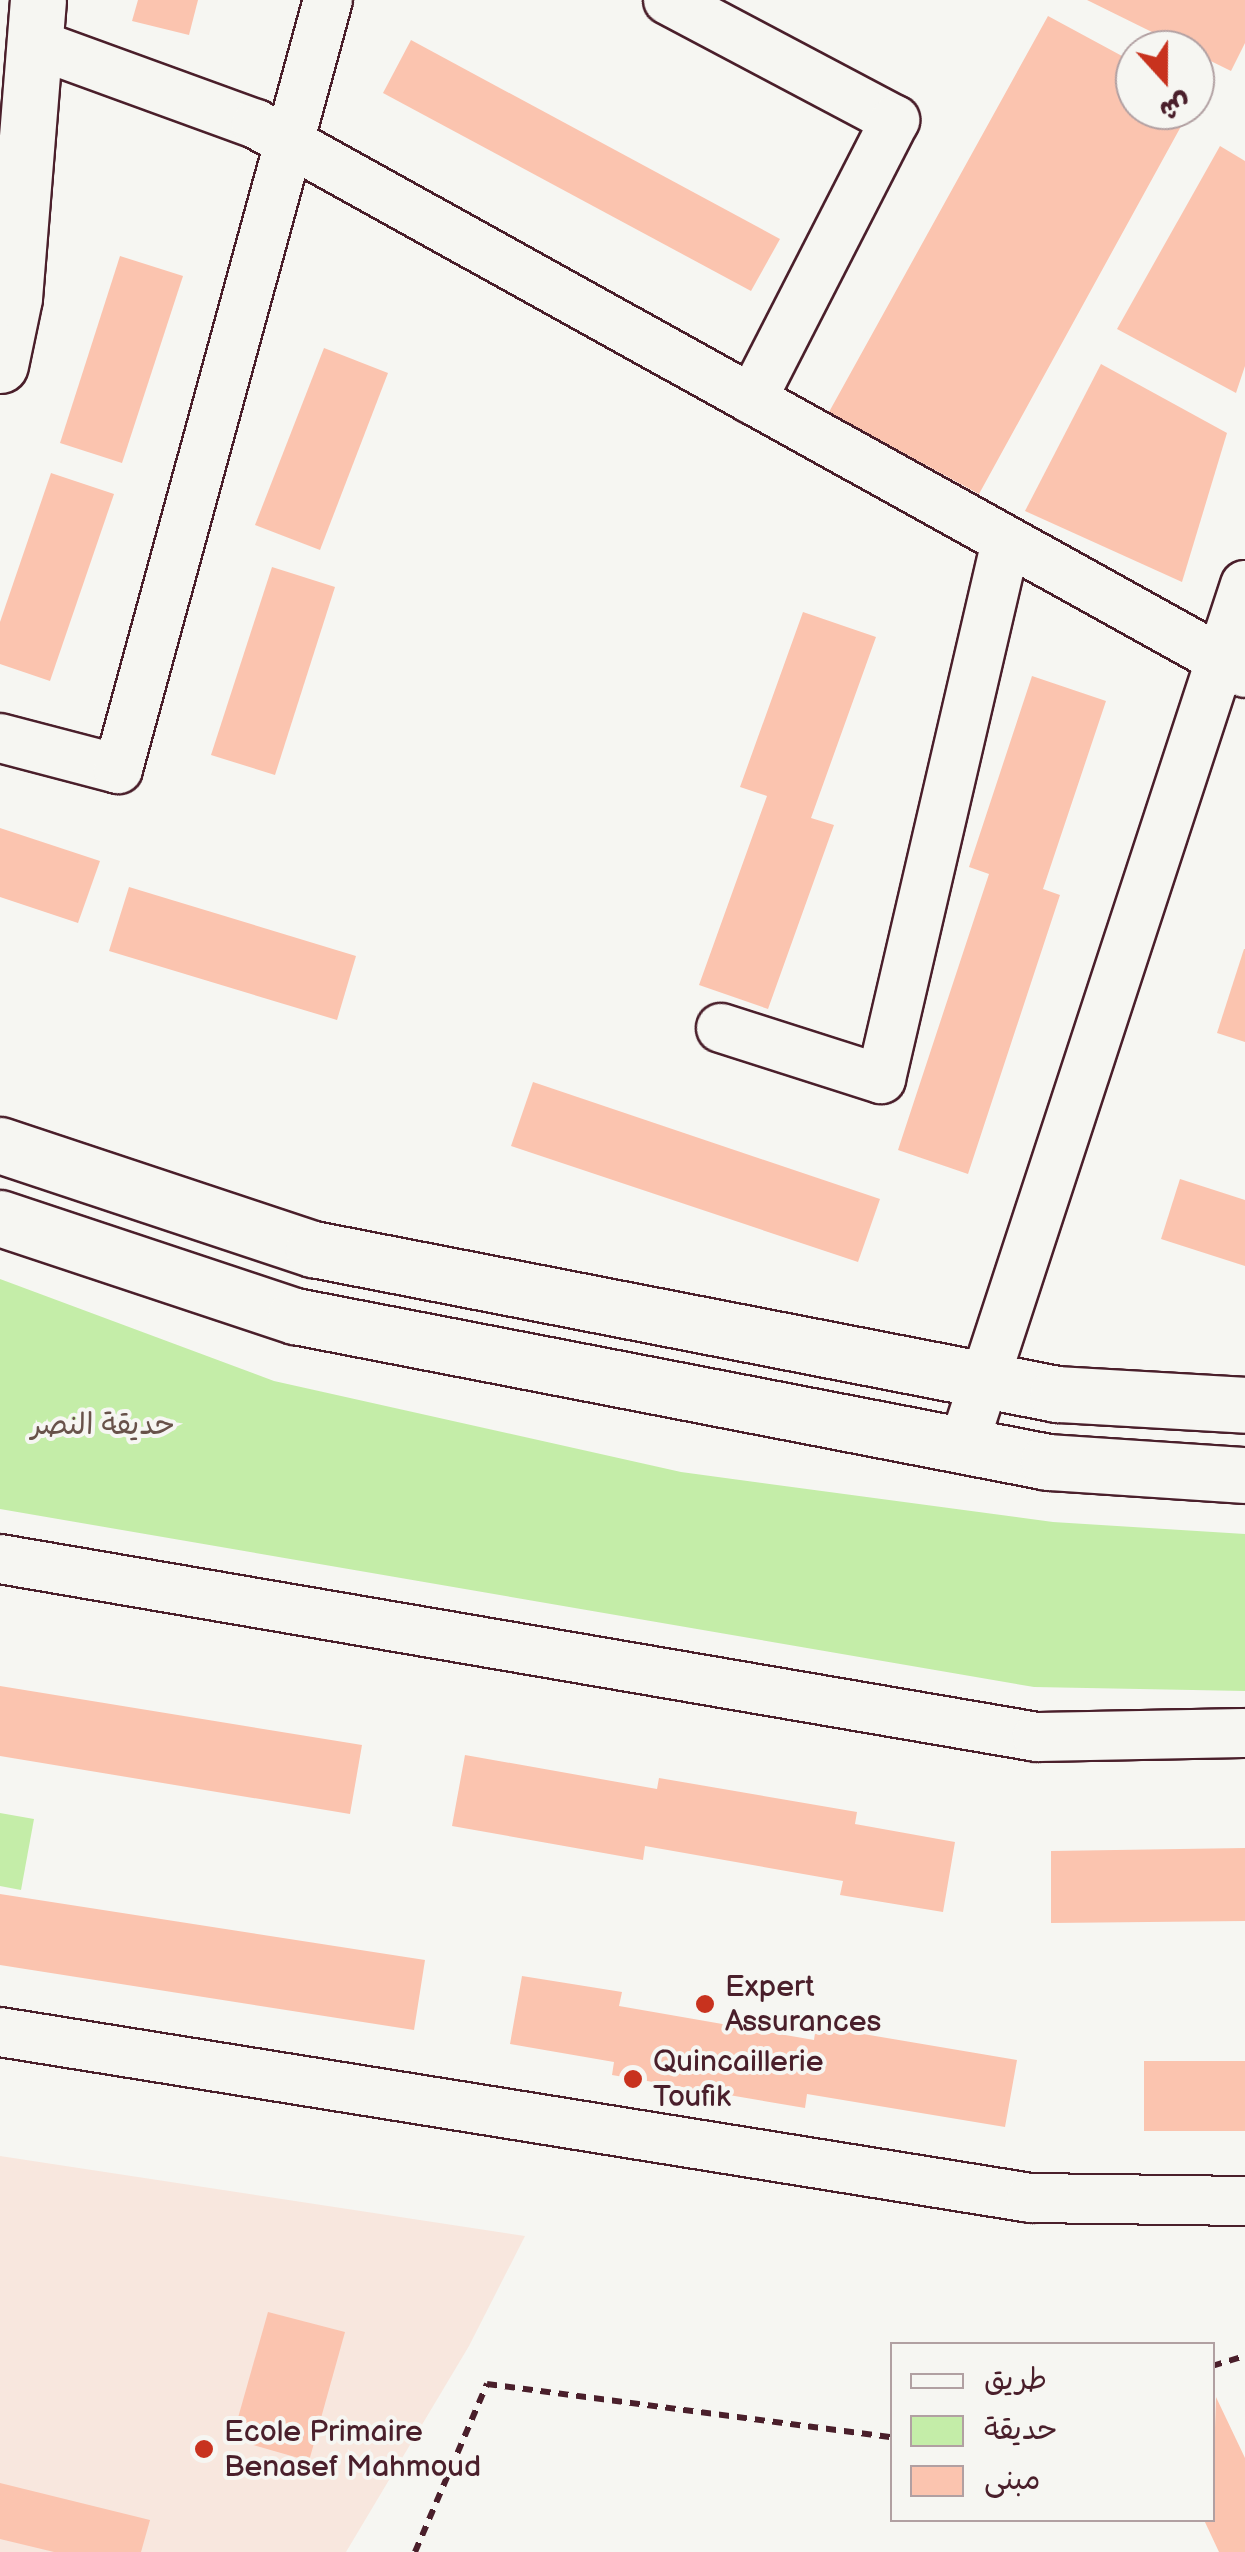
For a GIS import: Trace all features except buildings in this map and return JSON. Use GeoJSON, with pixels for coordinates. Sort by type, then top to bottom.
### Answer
{"type":"FeatureCollection","features":[{"type":"Feature","properties":{"kind":"main road"},"geometry":{"type":"LineString","coordinates":[[0,365],[14,298],[37,22]]}},
{"type":"Feature","properties":{"kind":"main road"},"geometry":{"type":"LineString","coordinates":[[0,1146],[314,1249],[1057,1394],[1245,1405]]}},
{"type":"Feature","properties":{"kind":"main road"},"geometry":{"type":"LineString","coordinates":[[0,1218],[296,1316],[1048,1462],[1245,1474]]}},
{"type":"Feature","properties":{"kind":"street"},"geometry":{"type":"LineString","coordinates":[[0,738],[118,769],[328,0]]}},
{"type":"Feature","properties":{"kind":"street"},"geometry":{"type":"LineString","coordinates":[[668,0],[895,120],[752,400]]}},
{"type":"Feature","properties":{"kind":"street"},"geometry":{"type":"LineString","coordinates":[[37,22],[256,124],[1233,666]]}},
{"type":"Feature","properties":{"kind":"street"},"geometry":{"type":"LineString","coordinates":[[722,1028],[881,1079],[1006,541]]}},
{"type":"Feature","properties":{"kind":"street"},"geometry":{"type":"LineString","coordinates":[[963,1446],[1233,666],[1245,585]]}},
{"type":"Feature","properties":{"kind":"street"},"geometry":{"type":"LineString","coordinates":[[0,1559],[1036,1736],[1245,1734]]}},
{"type":"Feature","properties":{"kind":"street"},"geometry":{"type":"LineString","coordinates":[[0,2032],[1031,2198],[1245,2201]]}},
{"type":"Feature","properties":{"kind":"path"},"geometry":{"type":"LineString","coordinates":[[1215,2365],[1245,2356]]}},
{"type":"Feature","properties":{"kind":"path"},"geometry":{"type":"LineString","coordinates":[[415,2552],[486,2384],[890,2436]]}},
{"type":"Feature","properties":{"kind":"shaded area","name":"Ecole Primaire Benasef Mahmoud"},"geometry":{"type":"Polygon","coordinates":[[[0,2156],[525,2236],[469,2346],[346,2552],[0,2552],[0,2156]]]}},
{"type":"Feature","properties":{"kind":"green space","name":"حديقة النصر"},"geometry":{"type":"Polygon","coordinates":[[[0,1279],[274,1381],[681,1472],[1053,1522],[1245,1534],[1245,1691],[1034,1687],[0,1509],[0,1279]]]}},
{"type":"Feature","properties":{"kind":"green space"},"geometry":{"type":"Polygon","coordinates":[[[0,1813],[34,1819],[21,1890],[0,1886],[0,1813]]]}},
{"type":"Feature","properties":{"kind":"place","name":"Expert Assurances"},"geometry":{"type":"Point","coordinates":[705,2004]}},
{"type":"Feature","properties":{"kind":"place","name":"Quincaillerie Toufik"},"geometry":{"type":"Point","coordinates":[633,2079]}},
{"type":"Feature","properties":{"kind":"place","name":"Ecole Primaire Benasef Mahmoud"},"geometry":{"type":"Point","coordinates":[204,2449]}}]}
